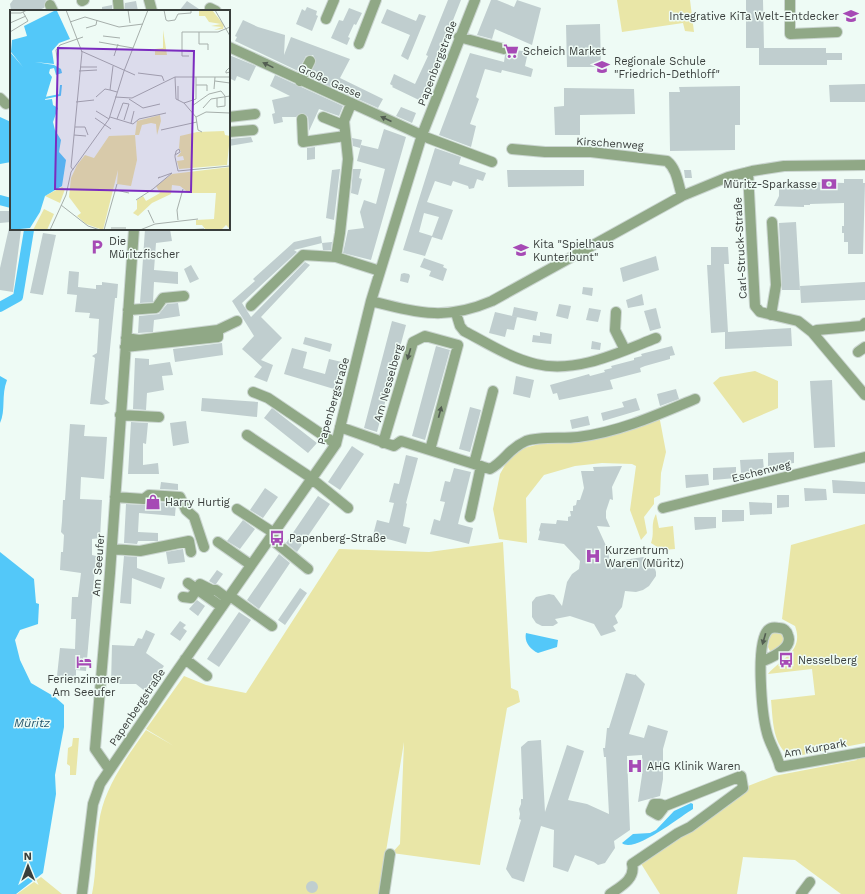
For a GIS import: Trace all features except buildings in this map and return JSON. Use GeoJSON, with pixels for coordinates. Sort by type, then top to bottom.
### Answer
{"type":"FeatureCollection","features":[{"type":"Feature","properties":{"kind":"street"},"geometry":{"type":"LineString","coordinates":[[149,0],[152,10]]}},
{"type":"Feature","properties":{"kind":"street"},"geometry":{"type":"LineString","coordinates":[[326,19],[334,0]]}},
{"type":"Feature","properties":{"kind":"street"},"geometry":{"type":"LineString","coordinates":[[359,44],[376,0]]}},
{"type":"Feature","properties":{"kind":"street","name":"Papenbergstraße"},"geometry":{"type":"LineString","coordinates":[[109,769],[336,444],[371,301],[422,135],[459,37],[475,0]]}},
{"type":"Feature","properties":{"kind":"street"},"geometry":{"type":"LineString","coordinates":[[790,0],[790,34],[837,32]]}},
{"type":"Feature","properties":{"kind":"street"},"geometry":{"type":"LineString","coordinates":[[459,37],[504,49]]}},
{"type":"Feature","properties":{"kind":"street","name":"Große Gasse"},"geometry":{"type":"LineString","coordinates":[[230,47],[300,81],[422,135]]}},
{"type":"Feature","properties":{"kind":"street"},"geometry":{"type":"LineString","coordinates":[[300,81],[310,61]]}},
{"type":"Feature","properties":{"kind":"street"},"geometry":{"type":"LineString","coordinates":[[336,257],[348,159],[343,125],[352,104]]}},
{"type":"Feature","properties":{"kind":"street"},"geometry":{"type":"LineString","coordinates":[[230,117],[255,114]]}},
{"type":"Feature","properties":{"kind":"street"},"geometry":{"type":"LineString","coordinates":[[323,117],[343,125]]}},
{"type":"Feature","properties":{"kind":"street"},"geometry":{"type":"LineString","coordinates":[[302,119],[303,142],[345,136]]}},
{"type":"Feature","properties":{"kind":"street"},"geometry":{"type":"LineString","coordinates":[[230,132],[253,130]]}},
{"type":"Feature","properties":{"kind":"street"},"geometry":{"type":"LineString","coordinates":[[422,135],[492,162]]}},
{"type":"Feature","properties":{"kind":"street","name":"Kirschenweg"},"geometry":{"type":"LineString","coordinates":[[512,149],[545,152],[592,152],[666,161],[672,165],[682,196]]}},
{"type":"Feature","properties":{"kind":"street"},"geometry":{"type":"LineString","coordinates":[[371,301],[429,314],[456,313],[478,308],[682,196],[728,177],[784,166],[865,165]]}},
{"type":"Feature","properties":{"kind":"street","name":"Carl-Struck-Straße"},"geometry":{"type":"LineString","coordinates":[[748,172],[755,306],[760,312],[798,322],[812,332],[865,395]]}},
{"type":"Feature","properties":{"kind":"street"},"geometry":{"type":"LineString","coordinates":[[771,315],[776,285],[772,222]]}},
{"type":"Feature","properties":{"kind":"street","name":"Am Seeufer"},"geometry":{"type":"LineString","coordinates":[[109,769],[96,749],[116,497],[120,415],[134,230]]}},
{"type":"Feature","properties":{"kind":"street"},"geometry":{"type":"LineString","coordinates":[[251,306],[303,255],[336,257],[380,271]]}},
{"type":"Feature","properties":{"kind":"street"},"geometry":{"type":"LineString","coordinates":[[128,310],[156,308],[163,298],[184,296]]}},
{"type":"Feature","properties":{"kind":"street"},"geometry":{"type":"LineString","coordinates":[[616,312],[615,330],[625,350]]}},
{"type":"Feature","properties":{"kind":"street"},"geometry":{"type":"LineString","coordinates":[[456,313],[460,326],[464,331],[504,353],[536,364],[549,366],[573,365],[625,350],[656,338]]}},
{"type":"Feature","properties":{"kind":"street"},"geometry":{"type":"LineString","coordinates":[[126,343],[218,337],[218,330],[237,321]]}},
{"type":"Feature","properties":{"kind":"street"},"geometry":{"type":"LineString","coordinates":[[812,332],[817,330],[862,326],[865,323]]}},
{"type":"Feature","properties":{"kind":"street","name":"Am Nesselberg"},"geometry":{"type":"LineString","coordinates":[[383,443],[413,342],[425,336],[458,344],[430,450]]}},
{"type":"Feature","properties":{"kind":"street"},"geometry":{"type":"LineString","coordinates":[[470,517],[482,467],[493,391]]}},
{"type":"Feature","properties":{"kind":"street"},"geometry":{"type":"LineString","coordinates":[[253,392],[268,398],[336,444]]}},
{"type":"Feature","properties":{"kind":"street"},"geometry":{"type":"LineString","coordinates":[[340,427],[383,443],[394,446],[401,441],[482,467],[498,464],[512,448],[528,440],[579,437],[639,422],[695,399]]}},
{"type":"Feature","properties":{"kind":"street"},"geometry":{"type":"LineString","coordinates":[[120,415],[159,417]]}},
{"type":"Feature","properties":{"kind":"street"},"geometry":{"type":"LineString","coordinates":[[247,435],[312,479],[348,508]]}},
{"type":"Feature","properties":{"kind":"street","name":"Eschenweg"},"geometry":{"type":"LineString","coordinates":[[663,508],[865,457]]}},
{"type":"Feature","properties":{"kind":"street"},"geometry":{"type":"LineString","coordinates":[[116,497],[144,499],[149,495],[180,497],[186,510],[194,517],[204,547]]}},
{"type":"Feature","properties":{"kind":"street"},"geometry":{"type":"LineString","coordinates":[[237,509],[272,536],[308,569]]}},
{"type":"Feature","properties":{"kind":"street"},"geometry":{"type":"LineString","coordinates":[[112,549],[140,551],[189,541],[191,552]]}},
{"type":"Feature","properties":{"kind":"street"},"geometry":{"type":"LineString","coordinates":[[218,542],[252,565]]}},
{"type":"Feature","properties":{"kind":"street"},"geometry":{"type":"LineString","coordinates":[[188,583],[216,590],[227,600],[272,626]]}},
{"type":"Feature","properties":{"kind":"street"},"geometry":{"type":"LineString","coordinates":[[183,596],[191,598],[200,587]]}},
{"type":"Feature","properties":{"kind":"street"},"geometry":{"type":"LineString","coordinates":[[185,660],[207,676]]}},
{"type":"Feature","properties":{"kind":"street","name":"Am Kurpark"},"geometry":{"type":"LineString","coordinates":[[761,662],[760,676],[766,731],[780,767],[865,752]]}},
{"type":"Feature","properties":{"kind":"street"},"geometry":{"type":"LineString","coordinates":[[82,894],[93,804],[100,784],[109,769]]}},
{"type":"Feature","properties":{"kind":"street"},"geometry":{"type":"LineString","coordinates":[[610,894],[624,885],[632,875],[632,864],[690,827],[743,788],[742,776],[665,806]]}},
{"type":"Feature","properties":{"kind":"street"},"geometry":{"type":"LineString","coordinates":[[384,894],[390,854]]}},
{"type":"Feature","properties":{"kind":"street"},"geometry":{"type":"LineString","coordinates":[[801,894],[810,882]]}},
{"type":"Feature","properties":{"kind":"shaded area"},"geometry":{"type":"Polygon","coordinates":[[[617,0],[690,0],[694,32],[685,31],[683,23],[622,32],[617,0]]]}},
{"type":"Feature","properties":{"kind":"shaded area"},"geometry":{"type":"Polygon","coordinates":[[[755,371],[778,381],[778,408],[743,423],[713,383],[720,377],[755,371]]]}},
{"type":"Feature","properties":{"kind":"shaded area"},"geometry":{"type":"Polygon","coordinates":[[[656,413],[659,415],[666,452],[661,473],[660,495],[654,498],[654,504],[644,517],[647,533],[641,540],[630,510],[636,466],[632,464],[602,463],[575,466],[544,475],[526,498],[527,543],[499,539],[493,509],[500,474],[513,451],[656,413]]]}},
{"type":"Feature","properties":{"kind":"shaded area"},"geometry":{"type":"Polygon","coordinates":[[[656,514],[659,528],[673,526],[675,549],[662,550],[651,543],[653,535],[653,522],[656,514]]]}},
{"type":"Feature","properties":{"kind":"shaded area"},"geometry":{"type":"Polygon","coordinates":[[[865,524],[865,743],[792,757],[785,752],[777,740],[773,724],[771,700],[815,695],[812,669],[768,674],[786,658],[797,642],[795,626],[782,619],[791,545],[865,524]]]}},
{"type":"Feature","properties":{"kind":"shaded area"},"geometry":{"type":"Polygon","coordinates":[[[503,542],[511,688],[518,691],[520,702],[507,708],[480,865],[392,853],[400,844],[404,742],[379,894],[92,894],[95,877],[99,823],[105,798],[117,774],[146,730],[174,746],[146,729],[184,676],[206,685],[246,693],[339,549],[429,552],[503,542]]]}},
{"type":"Feature","properties":{"kind":"shaded area"},"geometry":{"type":"Polygon","coordinates":[[[773,632],[779,632],[784,635],[784,638],[780,646],[770,651],[768,647],[769,639],[773,632]]]}},
{"type":"Feature","properties":{"kind":"shaded area"},"geometry":{"type":"Polygon","coordinates":[[[73,738],[79,738],[76,775],[70,775],[70,766],[67,764],[68,748],[72,746],[73,738]]]}},
{"type":"Feature","properties":{"kind":"shaded area"},"geometry":{"type":"Polygon","coordinates":[[[865,752],[865,894],[841,894],[795,860],[743,857],[737,894],[660,894],[640,862],[743,788],[774,776],[857,760],[853,753],[865,752]]]}},
{"type":"Feature","properties":{"kind":"shaded area"},"geometry":{"type":"Polygon","coordinates":[[[41,877],[62,894],[17,894],[41,877]]]}},
{"type":"Feature","properties":{"kind":"water"},"geometry":{"type":"Polygon","coordinates":[[[0,117],[10,122],[10,162],[0,164],[0,117]]]}},
{"type":"Feature","properties":{"kind":"water"},"geometry":{"type":"Polygon","coordinates":[[[0,376],[7,380],[4,391],[3,413],[0,423],[0,376]]]}},
{"type":"Feature","properties":{"kind":"water","name":"Müritz"},"geometry":{"type":"Polygon","coordinates":[[[0,552],[34,579],[36,603],[39,604],[38,624],[20,630],[15,640],[20,660],[31,683],[55,697],[64,705],[64,727],[55,775],[56,794],[43,873],[16,894],[0,894],[0,552]]]}},
{"type":"Feature","properties":{"kind":"water"},"geometry":{"type":"Polygon","coordinates":[[[526,633],[558,640],[557,647],[538,653],[528,645],[526,633]]]}},
{"type":"Feature","properties":{"kind":"water"},"geometry":{"type":"Polygon","coordinates":[[[691,803],[693,804],[693,809],[658,833],[636,843],[628,845],[622,843],[633,834],[650,833],[656,830],[674,811],[691,803]]]}},
{"type":"Feature","properties":{"kind":"waterway"},"geometry":{"type":"LineString","coordinates":[[0,200],[10,203]]}},
{"type":"Feature","properties":{"kind":"waterway"},"geometry":{"type":"LineString","coordinates":[[0,307],[18,297],[29,230]]}},
{"type":"Feature","properties":{"kind":"place","name":"Integrative KiTa Welt-Entdecker"},"geometry":{"type":"Point","coordinates":[851,16]}},
{"type":"Feature","properties":{"kind":"place","name":"Scheich Market"},"geometry":{"type":"Point","coordinates":[511,51]}},
{"type":"Feature","properties":{"kind":"place","name":"Regionale Schule \"Friedrich-Dethloff\""},"geometry":{"type":"Point","coordinates":[602,67]}},
{"type":"Feature","properties":{"kind":"place","name":"Müritz-Sparkasse"},"geometry":{"type":"Point","coordinates":[829,184]}},
{"type":"Feature","properties":{"kind":"place","name":"Die Müritzfischer"},"geometry":{"type":"Point","coordinates":[97,247]}},
{"type":"Feature","properties":{"kind":"place","name":"Kita \"Spielhaus Kunterbunt\""},"geometry":{"type":"Point","coordinates":[521,250]}},
{"type":"Feature","properties":{"kind":"place","name":"Harry Hurtig"},"geometry":{"type":"Point","coordinates":[153,502]}},
{"type":"Feature","properties":{"kind":"place","name":"Papenberg-Straße"},"geometry":{"type":"Point","coordinates":[277,538]}},
{"type":"Feature","properties":{"kind":"place","name":"Kurzentrum Waren (Müritz)"},"geometry":{"type":"Point","coordinates":[593,556]}},
{"type":"Feature","properties":{"kind":"place","name":"Nesselberg"},"geometry":{"type":"Point","coordinates":[786,660]}},
{"type":"Feature","properties":{"kind":"place","name":"Ferienzimmer Am Seeufer"},"geometry":{"type":"Point","coordinates":[84,662]}},
{"type":"Feature","properties":{"kind":"place","name":"AHG Klinik Waren"},"geometry":{"type":"Point","coordinates":[635,766]}}]}
